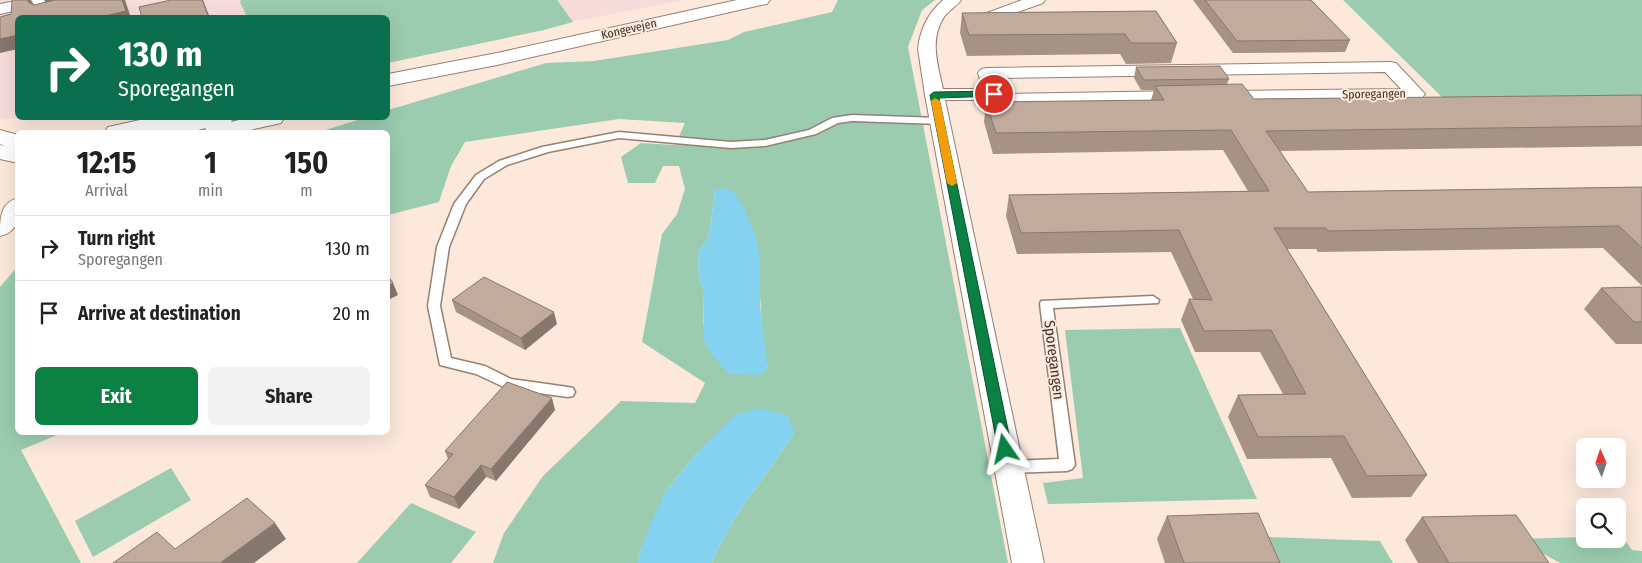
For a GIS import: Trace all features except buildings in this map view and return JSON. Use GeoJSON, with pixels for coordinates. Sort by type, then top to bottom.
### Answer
{"type":"FeatureCollection","features":[{"type":"Feature","properties":{"kind":"main road","name":"Kongevejen"},"geometry":{"type":"LineString","coordinates":[[390,80],[497,59],[761,0]]}},
{"type":"Feature","properties":{"kind":"main road","name":"Kongevejen"},"geometry":{"type":"LineString","coordinates":[[390,87],[497,59]]}},
{"type":"Feature","properties":{"kind":"main road"},"geometry":{"type":"LineString","coordinates":[[390,74],[497,59]]}},
{"type":"Feature","properties":{"kind":"main road"},"geometry":{"type":"LineString","coordinates":[[124,130],[167,120]]}},
{"type":"Feature","properties":{"kind":"main road"},"geometry":{"type":"LineString","coordinates":[[172,130],[214,120]]}},
{"type":"Feature","properties":{"kind":"main road"},"geometry":{"type":"LineString","coordinates":[[224,130],[265,120]]}},
{"type":"Feature","properties":{"kind":"main road"},"geometry":{"type":"LineString","coordinates":[[0,228],[15,209]]}},
{"type":"Feature","properties":{"kind":"main road"},"geometry":{"type":"LineString","coordinates":[[0,243],[15,233]]}},
{"type":"Feature","properties":{"kind":"street"},"geometry":{"type":"LineString","coordinates":[[953,0],[936,17],[928,32],[926,49],[1028,563]]}},
{"type":"Feature","properties":{"kind":"street"},"geometry":{"type":"LineString","coordinates":[[990,17],[1036,0]]}},
{"type":"Feature","properties":{"kind":"street"},"geometry":{"type":"LineString","coordinates":[[0,9],[42,4]]}},
{"type":"Feature","properties":{"kind":"street","name":"Sporegangen"},"geometry":{"type":"LineString","coordinates":[[1368,67],[1390,67],[1416,94],[996,100],[994,94],[986,73],[1368,67]]}},
{"type":"Feature","properties":{"kind":"street","name":"Sporegangen"},"geometry":{"type":"LineString","coordinates":[[934,95],[994,94]]}},
{"type":"Feature","properties":{"kind":"lane"},"geometry":{"type":"LineString","coordinates":[[568,392],[508,384],[480,370],[445,361],[434,306],[443,247],[460,204],[480,177],[503,163],[546,149],[619,135],[731,145],[765,143],[812,132],[836,120],[852,118],[940,121]]}},
{"type":"Feature","properties":{"kind":"lane","name":"Sporegangen"},"geometry":{"type":"LineString","coordinates":[[1009,467],[1067,465],[1046,304],[1153,300]]}},
{"type":"Feature","properties":{"kind":"shaded area"},"geometry":{"type":"Polygon","coordinates":[[[0,0],[684,0],[390,58],[390,15],[15,15],[15,119],[0,119],[0,0]]]}},
{"type":"Feature","properties":{"kind":"green space"},"geometry":{"type":"Polygon","coordinates":[[[241,0],[557,0],[573,22],[544,30],[390,63],[390,15],[246,15],[240,2],[241,0]]]}},
{"type":"Feature","properties":{"kind":"green space"},"geometry":{"type":"Polygon","coordinates":[[[838,0],[935,0],[922,10],[908,47],[1008,563],[712,563],[739,512],[794,433],[712,439],[694,456],[666,491],[639,555],[638,563],[493,563],[504,533],[543,476],[621,401],[695,403],[705,383],[642,342],[662,234],[677,214],[685,189],[679,166],[663,166],[655,183],[628,183],[621,157],[641,143],[675,145],[685,123],[619,119],[465,142],[451,166],[439,202],[390,214],[390,130],[325,130],[358,120],[390,120],[390,109],[546,63],[594,61],[728,40],[744,32],[832,12],[838,0]],[[715,190],[709,236],[698,253],[699,278],[704,292],[703,325],[768,369],[763,337],[759,283],[715,190]]]}},
{"type":"Feature","properties":{"kind":"green space"},"geometry":{"type":"Polygon","coordinates":[[[1343,0],[1642,0],[1642,100],[1447,102],[1343,0]]]}},
{"type":"Feature","properties":{"kind":"green space"},"geometry":{"type":"Polygon","coordinates":[[[15,269],[15,435],[57,435],[21,450],[81,563],[0,563],[0,287],[15,269]]]}},
{"type":"Feature","properties":{"kind":"green space"},"geometry":{"type":"Polygon","coordinates":[[[1180,328],[1257,499],[1048,504],[1043,483],[1083,478],[1065,330],[1180,328]]]}},
{"type":"Feature","properties":{"kind":"green space"},"geometry":{"type":"Polygon","coordinates":[[[171,468],[191,500],[93,557],[75,521],[171,468]]]}},
{"type":"Feature","properties":{"kind":"green space"},"geometry":{"type":"Polygon","coordinates":[[[411,503],[476,532],[451,563],[357,563],[411,503]]]}},
{"type":"Feature","properties":{"kind":"green space"},"geometry":{"type":"Polygon","coordinates":[[[1245,536],[1380,541],[1393,563],[1256,563],[1245,536]]]}},
{"type":"Feature","properties":{"kind":"green space"},"geometry":{"type":"Polygon","coordinates":[[[1576,537],[1576,548],[1626,548],[1626,542],[1632,550],[1642,551],[1642,563],[1560,563],[1517,539],[1576,537]]]}},
{"type":"Feature","properties":{"kind":"water"},"geometry":{"type":"Polygon","coordinates":[[[726,188],[735,194],[744,208],[755,234],[760,257],[760,305],[768,369],[759,375],[729,374],[713,356],[703,340],[704,292],[699,278],[698,253],[709,236],[715,190],[726,188]]]}},
{"type":"Feature","properties":{"kind":"water"},"geometry":{"type":"Polygon","coordinates":[[[760,408],[788,416],[794,433],[739,512],[712,563],[638,563],[639,555],[655,513],[666,491],[694,456],[735,415],[760,408]]]}},
{"type":"Feature","properties":{"kind":"slow traffic"},"geometry":{"type":"LineString","coordinates":[[935,101],[952,183]]}},
{"type":"Feature","properties":{"kind":"route"},"geometry":{"type":"LineString","coordinates":[[994,94],[934,95],[1005,449]]}}]}
